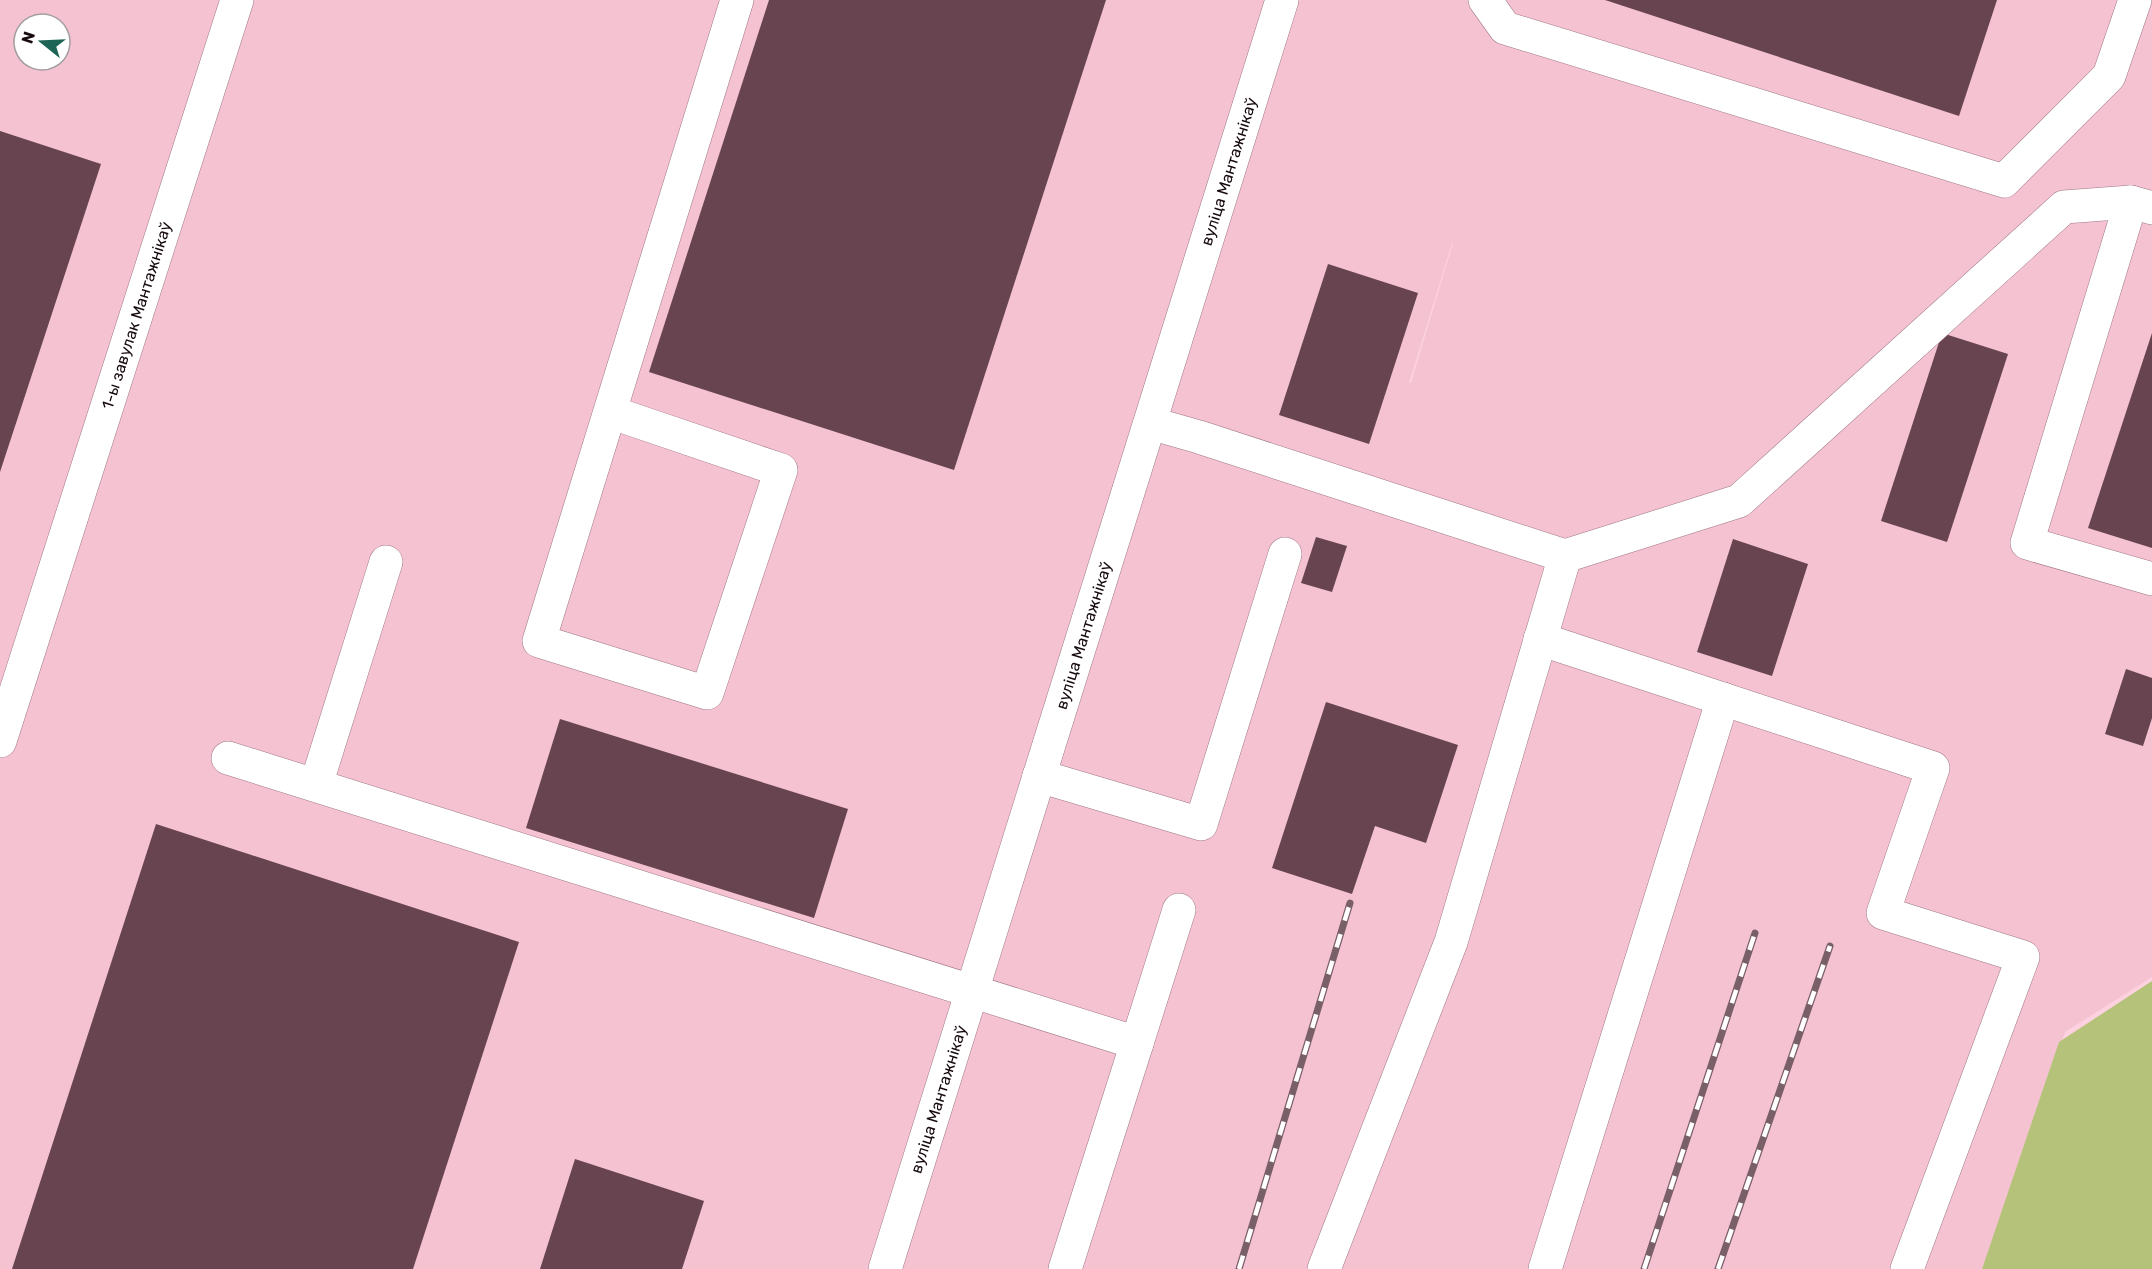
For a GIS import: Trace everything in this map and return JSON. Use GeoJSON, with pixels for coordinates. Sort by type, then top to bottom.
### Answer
{"type":"FeatureCollection","features":[{"type":"Feature","properties":{"kind":"street","name":"1-ы завулак Мантажнікаў"},"geometry":{"type":"LineString","coordinates":[[3,724],[36,631],[237,0]]}},
{"type":"Feature","properties":{"kind":"street"},"geometry":{"type":"LineString","coordinates":[[610,412],[781,470],[707,693],[539,641],[737,0]]}},
{"type":"Feature","properties":{"kind":"street","name":"вуліца Мантажнікаў"},"geometry":{"type":"LineString","coordinates":[[885,1269],[1282,0]]}},
{"type":"Feature","properties":{"kind":"street"},"geometry":{"type":"LineString","coordinates":[[1485,0],[1505,28],[2004,182],[2109,76],[2135,0]]}},
{"type":"Feature","properties":{"kind":"street"},"geometry":{"type":"LineString","coordinates":[[1150,423],[1565,556],[1739,501],[2064,207],[2141,205],[2027,543],[2152,579]]}},
{"type":"Feature","properties":{"kind":"street"},"geometry":{"type":"LineString","coordinates":[[1039,776],[1201,824],[1285,554]]}},
{"type":"Feature","properties":{"kind":"street"},"geometry":{"type":"LineString","coordinates":[[1324,1269],[1451,942],[1565,556]]}},
{"type":"Feature","properties":{"kind":"street"},"geometry":{"type":"LineString","coordinates":[[316,785],[386,562]]}},
{"type":"Feature","properties":{"kind":"street"},"geometry":{"type":"LineString","coordinates":[[1540,639],[1933,768],[1883,912],[2023,957],[1907,1269]]}},
{"type":"Feature","properties":{"kind":"street"},"geometry":{"type":"LineString","coordinates":[[1545,1269],[1723,699]]}},
{"type":"Feature","properties":{"kind":"street"},"geometry":{"type":"LineString","coordinates":[[228,758],[1137,1043]]}},
{"type":"Feature","properties":{"kind":"street"},"geometry":{"type":"LineString","coordinates":[[1065,1269],[1179,910]]}},
{"type":"Feature","properties":{"kind":"shaded area"},"geometry":{"type":"Polygon","coordinates":[[[0,0],[2152,0],[2152,977],[2065,1032],[1982,1269],[0,1269],[0,0]],[[1452,243],[1409,383],[1411,383],[1452,243]]]}},
{"type":"Feature","properties":{"kind":"green space"},"geometry":{"type":"Polygon","coordinates":[[[2152,981],[2152,1269],[1982,1269],[2059,1042],[2152,981]]]}},
{"type":"Feature","properties":{"kind":"building"},"geometry":{"type":"Polygon","coordinates":[[[769,0],[1106,0],[954,470],[649,372],[769,0]]]}},
{"type":"Feature","properties":{"kind":"building"},"geometry":{"type":"Polygon","coordinates":[[[1605,0],[1997,0],[1959,116],[1605,0]]]}},
{"type":"Feature","properties":{"kind":"building"},"geometry":{"type":"Polygon","coordinates":[[[0,131],[101,164],[0,472],[0,131]]]}},
{"type":"Feature","properties":{"kind":"building"},"geometry":{"type":"Polygon","coordinates":[[[1328,264],[1418,293],[1369,444],[1279,415],[1328,264]]]}},
{"type":"Feature","properties":{"kind":"building"},"geometry":{"type":"Polygon","coordinates":[[[1942,333],[2008,354],[1947,542],[1881,521],[1942,333]]]}},
{"type":"Feature","properties":{"kind":"building"},"geometry":{"type":"Polygon","coordinates":[[[2152,333],[2152,548],[2088,528],[2152,333]]]}},
{"type":"Feature","properties":{"kind":"building"},"geometry":{"type":"Polygon","coordinates":[[[1316,537],[1347,546],[1332,592],[1301,583],[1316,537]]]}},
{"type":"Feature","properties":{"kind":"building"},"geometry":{"type":"Polygon","coordinates":[[[1733,539],[1808,564],[1772,676],[1697,652],[1733,539]]]}},
{"type":"Feature","properties":{"kind":"building"},"geometry":{"type":"Polygon","coordinates":[[[2126,669],[2152,678],[2152,718],[2143,746],[2105,734],[2126,669]]]}},
{"type":"Feature","properties":{"kind":"building"},"geometry":{"type":"Polygon","coordinates":[[[1326,702],[1458,745],[1426,843],[1375,826],[1352,894],[1272,868],[1326,702]]]}},
{"type":"Feature","properties":{"kind":"building"},"geometry":{"type":"Polygon","coordinates":[[[560,719],[848,809],[814,918],[526,828],[560,719]]]}},
{"type":"Feature","properties":{"kind":"building"},"geometry":{"type":"Polygon","coordinates":[[[156,824],[519,942],[413,1269],[12,1269],[156,824]]]}},
{"type":"Feature","properties":{"kind":"building"},"geometry":{"type":"Polygon","coordinates":[[[575,1159],[704,1201],[682,1269],[540,1269],[575,1159]]]}},
{"type":"Feature","properties":{"kind":"railway"},"geometry":{"type":"LineString","coordinates":[[1239,1269],[1350,903]]}},
{"type":"Feature","properties":{"kind":"railway"},"geometry":{"type":"LineString","coordinates":[[1644,1269],[1755,933]]}},
{"type":"Feature","properties":{"kind":"railway"},"geometry":{"type":"LineString","coordinates":[[1718,1269],[1830,946]]}}]}
